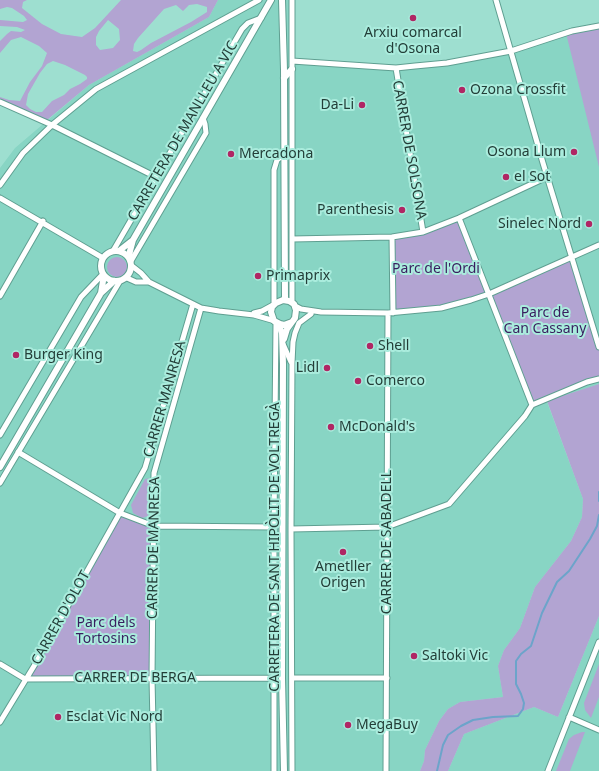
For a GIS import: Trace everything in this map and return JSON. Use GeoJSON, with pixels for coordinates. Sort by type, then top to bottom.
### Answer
{"type":"FeatureCollection","features":[{"type":"Feature","properties":{"kind":"street"},"geometry":{"type":"LineString","coordinates":[[0,185],[23,153],[52,125],[96,89],[259,0]]}},
{"type":"Feature","properties":{"kind":"street","name":"CARRETERA DE MANLLEU A VIC"},"geometry":{"type":"LineString","coordinates":[[131,262],[130,251],[133,240],[271,0]]}},
{"type":"Feature","properties":{"kind":"street"},"geometry":{"type":"LineString","coordinates":[[282,0],[284,78],[285,300]]}},
{"type":"Feature","properties":{"kind":"street"},"geometry":{"type":"LineString","coordinates":[[292,0],[293,304],[297,312],[294,320]]}},
{"type":"Feature","properties":{"kind":"street"},"geometry":{"type":"LineString","coordinates":[[496,0],[571,258],[599,347]]}},
{"type":"Feature","properties":{"kind":"street","name":"CARRETERA DE MANLLEU A VIC"},"geometry":{"type":"LineString","coordinates":[[116,251],[156,177],[242,29],[248,23],[261,18]]}},
{"type":"Feature","properties":{"kind":"street"},"geometry":{"type":"LineString","coordinates":[[292,61],[396,68],[447,62],[511,51],[572,31],[599,26]]}},
{"type":"Feature","properties":{"kind":"street","name":"CARRER DE SOLSONA"},"geometry":{"type":"LineString","coordinates":[[396,68],[423,232]]}},
{"type":"Feature","properties":{"kind":"street"},"geometry":{"type":"LineString","coordinates":[[284,78],[292,69]]}},
{"type":"Feature","properties":{"kind":"street"},"geometry":{"type":"LineString","coordinates":[[0,102],[52,125],[156,177]]}},
{"type":"Feature","properties":{"kind":"street"},"geometry":{"type":"LineString","coordinates":[[127,278],[130,272],[131,262],[206,133],[206,124],[203,118]]}},
{"type":"Feature","properties":{"kind":"street"},"geometry":{"type":"LineString","coordinates":[[276,322],[271,314],[274,305],[274,170],[276,160],[284,154]]}},
{"type":"Feature","properties":{"kind":"street"},"geometry":{"type":"LineString","coordinates":[[292,239],[392,237],[423,232],[459,218],[547,177]]}},
{"type":"Feature","properties":{"kind":"street"},"geometry":{"type":"LineString","coordinates":[[0,198],[103,258]]}},
{"type":"Feature","properties":{"kind":"street"},"geometry":{"type":"LineString","coordinates":[[459,218],[532,405]]}},
{"type":"Feature","properties":{"kind":"street"},"geometry":{"type":"LineString","coordinates":[[0,296],[43,222]]}},
{"type":"Feature","properties":{"kind":"street","name":"CARRER DE SABADELL"},"geometry":{"type":"LineString","coordinates":[[386,771],[386,579],[392,237]]}},
{"type":"Feature","properties":{"kind":"street","name":"CARRETERA DE MANLLEU A VIC"},"geometry":{"type":"LineString","coordinates":[[116,251],[133,240]]}},
{"type":"Feature","properties":{"kind":"street"},"geometry":{"type":"LineString","coordinates":[[248,314],[262,311],[279,301],[285,300],[301,309],[321,312],[390,313],[440,308],[489,294],[599,245]]}},
{"type":"Feature","properties":{"kind":"street"},"geometry":{"type":"LineString","coordinates":[[101,293],[103,274],[101,265],[103,258],[109,253],[116,251],[125,253],[148,282]]}},
{"type":"Feature","properties":{"kind":"street"},"geometry":{"type":"LineString","coordinates":[[103,274],[107,279],[117,281]]}},
{"type":"Feature","properties":{"kind":"street"},"geometry":{"type":"LineString","coordinates":[[0,435],[81,296],[103,274]]}},
{"type":"Feature","properties":{"kind":"street"},"geometry":{"type":"LineString","coordinates":[[0,467],[101,293],[117,281],[127,278],[136,282],[148,282],[201,308],[262,316],[286,325],[294,320],[321,312]]}},
{"type":"Feature","properties":{"kind":"street"},"geometry":{"type":"LineString","coordinates":[[0,483],[117,281]]}},
{"type":"Feature","properties":{"kind":"street","name":"CARRER MANRESA"},"geometry":{"type":"LineString","coordinates":[[120,513],[145,468],[193,304]]}},
{"type":"Feature","properties":{"kind":"street","name":"CARRER DE MANRESA"},"geometry":{"type":"LineString","coordinates":[[154,771],[152,678],[154,474],[201,308]]}},
{"type":"Feature","properties":{"kind":"street","name":"CARRETERA DE SANT HIPÒLIT DE VOLTREGÀ"},"geometry":{"type":"LineString","coordinates":[[292,771],[292,362],[295,333],[300,323],[311,314]]}},
{"type":"Feature","properties":{"kind":"street","name":"CARRETERA DE SANT HIPÒLIT DE VOLTREGÀ"},"geometry":{"type":"LineString","coordinates":[[292,362],[283,343],[285,333],[294,320]]}},
{"type":"Feature","properties":{"kind":"street","name":"CARRETERA DE SANT HIPÒLIT DE VOLTREGÀ"},"geometry":{"type":"LineString","coordinates":[[276,322],[282,333],[283,343],[282,678],[284,771]]}},
{"type":"Feature","properties":{"kind":"street","name":"CARRETERA DE SANT HIPÒLIT DE VOLTREGÀ"},"geometry":{"type":"LineString","coordinates":[[274,771],[276,322]]}},
{"type":"Feature","properties":{"kind":"street"},"geometry":{"type":"LineString","coordinates":[[291,528],[388,527],[449,504],[525,416],[532,405],[599,379]]}},
{"type":"Feature","properties":{"kind":"street"},"geometry":{"type":"LineString","coordinates":[[18,452],[120,513],[154,526],[274,526]]}},
{"type":"Feature","properties":{"kind":"street","name":"CARRER D'OLOT"},"geometry":{"type":"LineString","coordinates":[[0,722],[34,666],[120,513]]}},
{"type":"Feature","properties":{"kind":"street"},"geometry":{"type":"LineString","coordinates":[[548,771],[599,642]]}},
{"type":"Feature","properties":{"kind":"street"},"geometry":{"type":"LineString","coordinates":[[0,664],[25,679]]}},
{"type":"Feature","properties":{"kind":"street","name":"CARRER DE BERGA"},"geometry":{"type":"LineString","coordinates":[[25,679],[275,678]]}},
{"type":"Feature","properties":{"kind":"street"},"geometry":{"type":"LineString","coordinates":[[292,678],[387,678]]}},
{"type":"Feature","properties":{"kind":"street"},"geometry":{"type":"LineString","coordinates":[[569,717],[599,730]]}},
{"type":"Feature","properties":{"kind":"shaded area"},"geometry":{"type":"Polygon","coordinates":[[[218,0],[295,0],[294,60],[396,69],[511,51],[582,30],[599,27],[599,384],[547,402],[583,499],[582,517],[571,541],[535,587],[520,628],[504,650],[498,666],[503,697],[460,702],[448,709],[439,721],[425,750],[424,761],[420,771],[0,771],[0,168],[15,148],[89,85],[209,17],[218,0]]]}},
{"type":"Feature","properties":{"kind":"shaded area"},"geometry":{"type":"Polygon","coordinates":[[[599,616],[599,771],[448,771],[464,734],[534,707],[558,717],[599,616]]]}},
{"type":"Feature","properties":{"kind":"green space"},"geometry":{"type":"Polygon","coordinates":[[[0,0],[27,0],[23,2],[22,8],[42,24],[61,34],[82,37],[95,28],[121,0],[218,0],[209,17],[89,85],[47,120],[0,99],[0,97],[20,101],[30,82],[42,66],[47,53],[39,46],[21,37],[11,40],[0,53],[0,41],[7,34],[11,31],[21,32],[25,30],[17,27],[0,26],[0,20],[23,22],[27,20],[24,16],[12,8],[7,7],[0,9],[0,0]],[[197,4],[189,5],[183,11],[176,5],[164,9],[138,38],[134,44],[133,51],[137,52],[141,50],[207,12],[207,7],[197,4]],[[108,20],[96,37],[96,45],[100,50],[113,48],[120,40],[119,29],[108,20]],[[53,61],[47,64],[28,94],[26,105],[36,112],[42,112],[52,101],[64,95],[70,89],[87,79],[85,75],[65,65],[53,61]]]}},
{"type":"Feature","properties":{"kind":"green space"},"geometry":{"type":"Polygon","coordinates":[[[599,27],[599,167],[566,33],[599,27]]]}},
{"type":"Feature","properties":{"kind":"green space","name":"Parc de l'Ordi"},"geometry":{"type":"Polygon","coordinates":[[[459,218],[489,294],[441,308],[393,313],[392,237],[423,232],[459,218]]]}},
{"type":"Feature","properties":{"kind":"green space"},"geometry":{"type":"Polygon","coordinates":[[[117,257],[124,260],[127,267],[124,274],[117,277],[110,274],[107,267],[110,260],[117,257]]]}},
{"type":"Feature","properties":{"kind":"green space","name":"Parc de Can Cassany"},"geometry":{"type":"Polygon","coordinates":[[[571,258],[599,347],[599,379],[532,405],[489,294],[571,258]]]}},
{"type":"Feature","properties":{"kind":"green space"},"geometry":{"type":"Polygon","coordinates":[[[599,384],[599,616],[558,717],[534,707],[464,734],[448,771],[420,771],[424,761],[425,750],[439,721],[448,709],[460,702],[503,697],[498,666],[504,650],[520,628],[535,587],[571,541],[582,517],[583,499],[547,401],[599,384]]]}},
{"type":"Feature","properties":{"kind":"green space"},"geometry":{"type":"Polygon","coordinates":[[[150,478],[149,512],[148,516],[142,518],[133,513],[131,505],[145,479],[150,478]]]}},
{"type":"Feature","properties":{"kind":"green space","name":"Parc dels Tortosins"},"geometry":{"type":"Polygon","coordinates":[[[120,513],[154,526],[152,678],[25,679],[120,513]]]}},
{"type":"Feature","properties":{"kind":"green space"},"geometry":{"type":"Polygon","coordinates":[[[599,664],[599,697],[591,718],[585,710],[584,703],[599,664]]]}},
{"type":"Feature","properties":{"kind":"green space"},"geometry":{"type":"Polygon","coordinates":[[[582,732],[585,732],[570,771],[556,771],[569,739],[582,732]]]}},
{"type":"Feature","properties":{"kind":"waterway"},"geometry":{"type":"LineString","coordinates":[[599,492],[599,501]]}},
{"type":"Feature","properties":{"kind":"waterway"},"geometry":{"type":"LineString","coordinates":[[437,771],[443,745],[448,735],[473,720],[493,717],[518,716],[523,709],[524,703],[516,684],[516,661],[521,654],[531,646],[542,613],[557,582],[569,571],[590,539],[597,526],[599,515]]}},
{"type":"Feature","properties":{"kind":"place","name":"Arxiu comarcal d'Osona"},"geometry":{"type":"Point","coordinates":[413,18]}},
{"type":"Feature","properties":{"kind":"place","name":"Ozona Crossfit"},"geometry":{"type":"Point","coordinates":[462,90]}},
{"type":"Feature","properties":{"kind":"place","name":"Da-Li"},"geometry":{"type":"Point","coordinates":[362,105]}},
{"type":"Feature","properties":{"kind":"place","name":"Osona Llum"},"geometry":{"type":"Point","coordinates":[574,152]}},
{"type":"Feature","properties":{"kind":"place","name":"Mercadona"},"geometry":{"type":"Point","coordinates":[231,154]}},
{"type":"Feature","properties":{"kind":"place","name":"el Sot"},"geometry":{"type":"Point","coordinates":[506,177]}},
{"type":"Feature","properties":{"kind":"place","name":"Parenthesis"},"geometry":{"type":"Point","coordinates":[402,210]}},
{"type":"Feature","properties":{"kind":"place","name":"Sinelec Nord"},"geometry":{"type":"Point","coordinates":[589,224]}},
{"type":"Feature","properties":{"kind":"place","name":"Primaprix"},"geometry":{"type":"Point","coordinates":[258,276]}},
{"type":"Feature","properties":{"kind":"place","name":"Shell"},"geometry":{"type":"Point","coordinates":[370,346]}},
{"type":"Feature","properties":{"kind":"place","name":"Burger King"},"geometry":{"type":"Point","coordinates":[16,355]}},
{"type":"Feature","properties":{"kind":"place","name":"Lidl"},"geometry":{"type":"Point","coordinates":[327,368]}},
{"type":"Feature","properties":{"kind":"place","name":"Comerco"},"geometry":{"type":"Point","coordinates":[358,381]}},
{"type":"Feature","properties":{"kind":"place","name":"McDonald's"},"geometry":{"type":"Point","coordinates":[331,427]}},
{"type":"Feature","properties":{"kind":"place","name":"Ametller Origen"},"geometry":{"type":"Point","coordinates":[343,552]}},
{"type":"Feature","properties":{"kind":"place","name":"Saltoki Vic"},"geometry":{"type":"Point","coordinates":[414,656]}},
{"type":"Feature","properties":{"kind":"place","name":"Esclat Vic Nord"},"geometry":{"type":"Point","coordinates":[58,717]}},
{"type":"Feature","properties":{"kind":"place","name":"MegaBuy"},"geometry":{"type":"Point","coordinates":[348,725]}}]}
